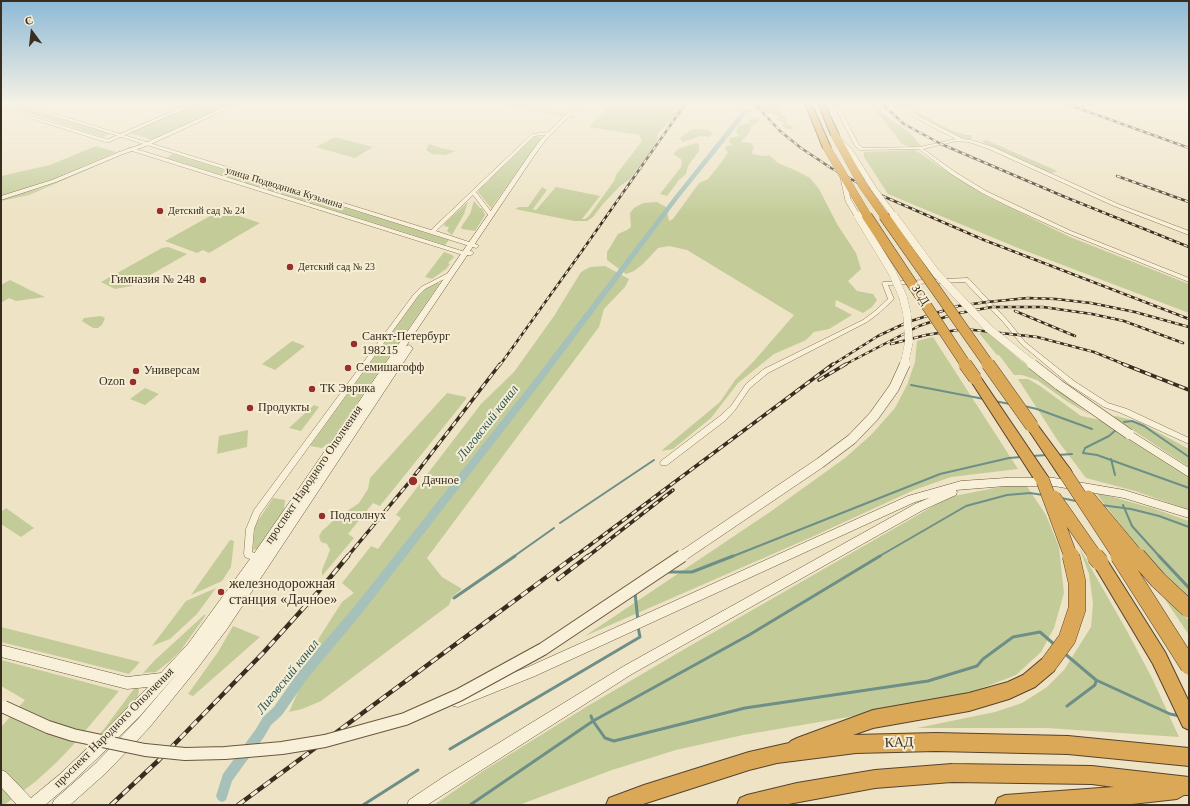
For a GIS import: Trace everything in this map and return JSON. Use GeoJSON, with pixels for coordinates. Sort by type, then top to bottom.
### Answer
{"type":"FeatureCollection","features":[{"type":"Feature","properties":{"kind":"highway","name":"ЗСД"},"geometry":{"type":"LineString","coordinates":[[824,141],[859,204],[1043,481]]}},
{"type":"Feature","properties":{"kind":"highway","name":"ЗСД"},"geometry":{"type":"LineString","coordinates":[[838,141],[867,193],[1065,473]]}},
{"type":"Feature","properties":{"kind":"highway"},"geometry":{"type":"LineString","coordinates":[[1065,473],[1087,495],[1158,580],[1189,609]]}},
{"type":"Feature","properties":{"kind":"highway"},"geometry":{"type":"LineString","coordinates":[[1065,473],[1154,609],[1189,666]]}},
{"type":"Feature","properties":{"kind":"highway"},"geometry":{"type":"LineString","coordinates":[[777,754],[873,719],[969,702],[1009,690],[1029,681],[1048,665],[1067,639],[1077,609],[1077,582],[1069,549],[1043,481]]}},
{"type":"Feature","properties":{"kind":"highway"},"geometry":{"type":"LineString","coordinates":[[1043,481],[1100,562],[1155,652],[1189,721]]}},
{"type":"Feature","properties":{"kind":"highway","name":"КАД"},"geometry":{"type":"LineString","coordinates":[[616,805],[719,770],[777,754],[856,744],[936,742],[1068,745],[1189,757]]}},
{"type":"Feature","properties":{"kind":"highway"},"geometry":{"type":"LineString","coordinates":[[747,805],[797,792],[860,782],[952,773],[1092,775],[1189,788]]}},
{"type":"Feature","properties":{"kind":"highway"},"geometry":{"type":"LineString","coordinates":[[1005,805],[1018,802],[1098,798],[1189,788]]}},
{"type":"Feature","properties":{"kind":"main road"},"geometry":{"type":"LineString","coordinates":[[107,141],[114,143]]}},
{"type":"Feature","properties":{"kind":"main road"},"geometry":{"type":"LineString","coordinates":[[1,198],[54,181],[155,141]]}},
{"type":"Feature","properties":{"kind":"main road","name":"проспект Народного Ополчения"},"geometry":{"type":"LineString","coordinates":[[59,805],[101,768],[144,723],[179,684],[223,625],[262,559],[452,274],[471,249],[491,215],[534,152],[544,141]]}},
{"type":"Feature","properties":{"kind":"main road","name":"проспект Народного Ополчения"},"geometry":{"type":"LineString","coordinates":[[34,805],[64,780],[102,744],[164,679],[262,559],[471,249],[538,153],[549,141]]}},
{"type":"Feature","properties":{"kind":"main road"},"geometry":{"type":"LineString","coordinates":[[840,141],[850,151],[874,189],[936,273],[988,328],[1059,385],[1189,473]]}},
{"type":"Feature","properties":{"kind":"main road","name":"улица Подводника Кузьмина"},"geometry":{"type":"LineString","coordinates":[[121,145],[131,149]]}},
{"type":"Feature","properties":{"kind":"main road"},"geometry":{"type":"LineString","coordinates":[[405,718],[459,695],[543,649],[820,463],[852,439],[874,416],[894,388],[905,363],[909,342],[907,314],[903,297],[892,272],[848,200],[843,177]]}},
{"type":"Feature","properties":{"kind":"main road"},"geometry":{"type":"LineString","coordinates":[[1,706],[41,724],[73,735],[145,750],[185,754],[225,753],[282,748],[326,741],[455,702],[531,672],[652,616],[912,500],[947,488],[984,484],[1054,482],[1089,487],[1150,502],[1189,514]]}},
{"type":"Feature","properties":{"kind":"main road"},"geometry":{"type":"LineString","coordinates":[[414,805],[628,670],[919,507],[951,492],[984,484]]}},
{"type":"Feature","properties":{"kind":"main road"},"geometry":{"type":"LineString","coordinates":[[1,651],[128,683],[164,679]]}},
{"type":"Feature","properties":{"kind":"main road"},"geometry":{"type":"LineString","coordinates":[[1,777],[27,805]]}},
{"type":"Feature","properties":{"kind":"street","name":"улица Подводника Кузьмина"},"geometry":{"type":"LineString","coordinates":[[137,141],[432,232],[471,249]]}},
{"type":"Feature","properties":{"kind":"street"},"geometry":{"type":"LineString","coordinates":[[432,232],[527,141]]}},
{"type":"Feature","properties":{"kind":"street"},"geometry":{"type":"LineString","coordinates":[[855,141],[859,148],[865,150],[920,148],[958,141]]}},
{"type":"Feature","properties":{"kind":"street"},"geometry":{"type":"LineString","coordinates":[[963,141],[991,148],[1116,205],[1189,233]]}},
{"type":"Feature","properties":{"kind":"street"},"geometry":{"type":"LineString","coordinates":[[920,148],[953,173],[984,192],[1012,206],[1069,232],[1189,280]]}},
{"type":"Feature","properties":{"kind":"street","name":"улица Подводника Кузьмина"},"geometry":{"type":"LineString","coordinates":[[131,149],[471,249]]}},
{"type":"Feature","properties":{"kind":"street"},"geometry":{"type":"LineString","coordinates":[[161,159],[167,154],[175,152]]}},
{"type":"Feature","properties":{"kind":"street"},"geometry":{"type":"LineString","coordinates":[[473,192],[491,215]]}},
{"type":"Feature","properties":{"kind":"street"},"geometry":{"type":"LineString","coordinates":[[262,559],[248,554],[252,522],[257,512],[416,295],[424,288],[452,274]]}},
{"type":"Feature","properties":{"kind":"street"},"geometry":{"type":"LineString","coordinates":[[664,463],[723,418],[733,408],[748,386],[766,371],[865,321],[877,312],[891,299],[885,283],[967,280],[1006,322],[1023,343],[1051,368],[1106,405],[1124,411],[1189,441]]}},
{"type":"Feature","properties":{"kind":"green space"},"geometry":{"type":"Polygon","coordinates":[[[328,141],[349,141],[373,147],[355,158],[316,147],[328,141]]]}},
{"type":"Feature","properties":{"kind":"green space"},"geometry":{"type":"Polygon","coordinates":[[[530,141],[539,141],[491,208],[478,192],[481,185],[487,183],[490,179],[489,177],[497,172],[530,141]]]}},
{"type":"Feature","properties":{"kind":"green space"},"geometry":{"type":"Polygon","coordinates":[[[642,141],[657,141],[652,150],[630,179],[620,186],[593,217],[587,221],[574,221],[515,209],[519,207],[528,207],[542,187],[547,190],[533,209],[536,210],[556,187],[600,196],[582,219],[585,219],[589,216],[614,181],[616,175],[642,141]]]}},
{"type":"Feature","properties":{"kind":"green space"},"geometry":{"type":"Polygon","coordinates":[[[729,141],[742,141],[741,142],[751,143],[754,147],[752,152],[753,154],[763,156],[769,155],[778,163],[810,178],[819,189],[837,224],[856,253],[861,269],[848,281],[857,291],[873,294],[877,300],[872,307],[863,313],[836,300],[835,306],[852,315],[829,329],[814,332],[806,340],[774,354],[738,383],[711,418],[673,449],[661,451],[720,402],[735,380],[754,361],[794,315],[687,250],[669,246],[658,248],[643,264],[634,271],[626,274],[607,260],[607,252],[618,234],[631,227],[630,213],[634,208],[643,203],[657,202],[666,207],[669,221],[673,219],[699,183],[708,179],[723,160],[728,152],[725,150],[726,146],[732,145],[729,141]]]}},
{"type":"Feature","properties":{"kind":"green space"},"geometry":{"type":"Polygon","coordinates":[[[899,141],[916,141],[921,146],[911,147],[902,144],[899,141]]]}},
{"type":"Feature","properties":{"kind":"green space"},"geometry":{"type":"Polygon","coordinates":[[[983,141],[987,141],[1057,172],[1048,173],[984,143],[983,141]]]}},
{"type":"Feature","properties":{"kind":"green space"},"geometry":{"type":"Polygon","coordinates":[[[696,143],[699,144],[699,151],[688,166],[686,174],[679,180],[667,196],[660,194],[681,167],[682,160],[673,154],[678,149],[696,143]]]}},
{"type":"Feature","properties":{"kind":"green space"},"geometry":{"type":"Polygon","coordinates":[[[429,144],[456,151],[445,155],[432,154],[426,150],[429,144]]]}},
{"type":"Feature","properties":{"kind":"green space"},"geometry":{"type":"Polygon","coordinates":[[[96,146],[116,152],[51,180],[1,196],[1,176],[50,165],[96,146]]]}},
{"type":"Feature","properties":{"kind":"green space"},"geometry":{"type":"Polygon","coordinates":[[[914,150],[986,196],[1070,237],[1189,284],[1189,313],[1018,248],[888,194],[864,157],[864,152],[914,150]]]}},
{"type":"Feature","properties":{"kind":"green space"},"geometry":{"type":"Polygon","coordinates":[[[173,154],[449,240],[445,245],[166,158],[173,154]]]}},
{"type":"Feature","properties":{"kind":"green space"},"geometry":{"type":"Polygon","coordinates":[[[99,165],[29,195],[1,201],[1,199],[41,188],[99,165]]]}},
{"type":"Feature","properties":{"kind":"green space"},"geometry":{"type":"Polygon","coordinates":[[[474,201],[480,208],[482,208],[485,215],[475,231],[462,229],[461,227],[470,214],[474,201]]]}},
{"type":"Feature","properties":{"kind":"green space"},"geometry":{"type":"Polygon","coordinates":[[[468,202],[464,214],[452,235],[447,231],[449,227],[444,226],[445,223],[468,202]]]}},
{"type":"Feature","properties":{"kind":"green space"},"geometry":{"type":"Polygon","coordinates":[[[221,210],[260,223],[209,253],[203,250],[197,253],[165,241],[221,210]]]}},
{"type":"Feature","properties":{"kind":"green space"},"geometry":{"type":"Polygon","coordinates":[[[168,247],[187,254],[131,286],[115,289],[101,282],[162,248],[168,247]]]}},
{"type":"Feature","properties":{"kind":"green space"},"geometry":{"type":"Polygon","coordinates":[[[444,252],[454,257],[448,263],[450,264],[446,269],[432,279],[425,277],[444,252]]]}},
{"type":"Feature","properties":{"kind":"green space"},"geometry":{"type":"Polygon","coordinates":[[[605,266],[629,279],[625,287],[604,309],[599,327],[427,558],[442,577],[462,589],[452,597],[449,605],[321,701],[302,709],[289,712],[312,660],[319,638],[342,602],[354,593],[342,583],[371,546],[378,549],[401,518],[396,515],[481,404],[514,372],[554,316],[581,272],[590,267],[605,266]]]}},
{"type":"Feature","properties":{"kind":"green space"},"geometry":{"type":"Polygon","coordinates":[[[10,280],[45,297],[16,301],[9,298],[1,303],[1,285],[10,280]]]}},
{"type":"Feature","properties":{"kind":"green space"},"geometry":{"type":"Polygon","coordinates":[[[436,283],[440,283],[330,442],[322,448],[310,446],[419,295],[425,289],[436,283]]]}},
{"type":"Feature","properties":{"kind":"green space"},"geometry":{"type":"Polygon","coordinates":[[[101,316],[105,318],[102,325],[98,328],[93,328],[82,321],[84,318],[101,316]]]}},
{"type":"Feature","properties":{"kind":"green space"},"geometry":{"type":"Polygon","coordinates":[[[979,333],[989,333],[1019,359],[1090,415],[1068,402],[1037,380],[1022,375],[1014,375],[999,355],[997,355],[979,333]]]}},
{"type":"Feature","properties":{"kind":"green space"},"geometry":{"type":"Polygon","coordinates":[[[933,337],[1018,469],[951,477],[914,490],[814,536],[585,636],[770,512],[845,458],[871,435],[895,408],[907,385],[915,362],[917,341],[933,337]]]}},
{"type":"Feature","properties":{"kind":"green space"},"geometry":{"type":"Polygon","coordinates":[[[292,341],[305,346],[275,370],[262,364],[292,341]]]}},
{"type":"Feature","properties":{"kind":"green space"},"geometry":{"type":"Polygon","coordinates":[[[1018,379],[1028,379],[1081,416],[1100,420],[1189,476],[1189,510],[1135,491],[1086,478],[1058,441],[1018,379]]]}},
{"type":"Feature","properties":{"kind":"green space"},"geometry":{"type":"Polygon","coordinates":[[[145,388],[159,394],[145,405],[130,399],[145,388]]]}},
{"type":"Feature","properties":{"kind":"green space"},"geometry":{"type":"Polygon","coordinates":[[[447,393],[466,397],[466,399],[380,506],[373,503],[348,534],[354,538],[322,576],[322,570],[330,550],[327,544],[321,542],[319,536],[322,531],[334,520],[359,503],[368,489],[370,478],[447,393]]]}},
{"type":"Feature","properties":{"kind":"green space"},"geometry":{"type":"Polygon","coordinates":[[[314,405],[319,407],[301,431],[289,428],[314,405]]]}},
{"type":"Feature","properties":{"kind":"green space"},"geometry":{"type":"Polygon","coordinates":[[[1116,416],[1139,422],[1189,449],[1189,467],[1113,417],[1116,416]]]}},
{"type":"Feature","properties":{"kind":"green space"},"geometry":{"type":"Polygon","coordinates":[[[248,430],[247,447],[217,454],[219,436],[248,430]]]}},
{"type":"Feature","properties":{"kind":"green space"},"geometry":{"type":"Polygon","coordinates":[[[1026,485],[1046,515],[1059,547],[1064,593],[1054,628],[1041,652],[1016,675],[972,692],[878,712],[743,735],[676,750],[612,770],[519,805],[434,805],[483,771],[586,707],[949,497],[1005,486],[1026,485]]]}},
{"type":"Feature","properties":{"kind":"green space"},"geometry":{"type":"Polygon","coordinates":[[[1095,492],[1152,508],[1189,521],[1189,602],[1147,559],[1095,492]]]}},
{"type":"Feature","properties":{"kind":"green space"},"geometry":{"type":"Polygon","coordinates":[[[273,498],[285,500],[284,510],[257,549],[253,550],[255,525],[273,498]]]}},
{"type":"Feature","properties":{"kind":"green space"},"geometry":{"type":"Polygon","coordinates":[[[6,508],[34,528],[21,537],[1,524],[1,512],[6,508]]]}},
{"type":"Feature","properties":{"kind":"green space"},"geometry":{"type":"Polygon","coordinates":[[[230,540],[234,541],[231,567],[222,581],[191,595],[230,540]]]}},
{"type":"Feature","properties":{"kind":"green space"},"geometry":{"type":"Polygon","coordinates":[[[1079,547],[1152,678],[1179,737],[1047,728],[917,728],[995,712],[1022,703],[1047,687],[1064,670],[1091,627],[1093,603],[1089,574],[1079,547]]]}},
{"type":"Feature","properties":{"kind":"green space"},"geometry":{"type":"Polygon","coordinates":[[[216,588],[197,614],[170,639],[152,646],[186,601],[216,588]]]}},
{"type":"Feature","properties":{"kind":"green space"},"geometry":{"type":"Polygon","coordinates":[[[1162,595],[1189,620],[1189,635],[1162,595]]]}},
{"type":"Feature","properties":{"kind":"green space"},"geometry":{"type":"Polygon","coordinates":[[[204,615],[206,615],[181,650],[170,661],[156,672],[143,673],[155,660],[204,615]]]}},
{"type":"Feature","properties":{"kind":"green space"},"geometry":{"type":"Polygon","coordinates":[[[233,626],[260,637],[193,696],[188,694],[218,652],[233,626]]]}},
{"type":"Feature","properties":{"kind":"green space"},"geometry":{"type":"Polygon","coordinates":[[[1,627],[140,662],[129,674],[1,642],[1,627]]]}},
{"type":"Feature","properties":{"kind":"green space"},"geometry":{"type":"Polygon","coordinates":[[[1,660],[119,691],[58,761],[35,782],[4,805],[1,805],[1,727],[25,700],[1,686],[1,660]]]}},
{"type":"Feature","properties":{"kind":"green space"},"geometry":{"type":"Polygon","coordinates":[[[136,686],[139,690],[138,696],[134,703],[68,770],[22,805],[66,768],[87,747],[104,729],[136,686]]]}},
{"type":"Feature","properties":{"kind":"waterway","name":"Лиговский канал"},"geometry":{"type":"LineString","coordinates":[[222,796],[227,778],[267,721],[278,711],[303,675],[358,610],[537,382],[676,198],[722,141]]}},
{"type":"Feature","properties":{"kind":"waterway"},"geometry":{"type":"LineString","coordinates":[[911,385],[984,399]]}},
{"type":"Feature","properties":{"kind":"waterway"},"geometry":{"type":"LineString","coordinates":[[994,401],[1010,404]]}},
{"type":"Feature","properties":{"kind":"waterway"},"geometry":{"type":"LineString","coordinates":[[1024,406],[1037,409],[1092,429]]}},
{"type":"Feature","properties":{"kind":"waterway"},"geometry":{"type":"LineString","coordinates":[[1124,422],[1132,421],[1144,426],[1189,457]]}},
{"type":"Feature","properties":{"kind":"waterway"},"geometry":{"type":"LineString","coordinates":[[1111,460],[1097,455],[1083,453],[1085,448],[1109,436],[1117,429]]}},
{"type":"Feature","properties":{"kind":"waterway"},"geometry":{"type":"LineString","coordinates":[[1058,455],[1072,454]]}},
{"type":"Feature","properties":{"kind":"waterway"},"geometry":{"type":"LineString","coordinates":[[1032,456],[1047,455]]}},
{"type":"Feature","properties":{"kind":"waterway"},"geometry":{"type":"LineString","coordinates":[[731,557],[940,474],[1009,458],[1021,457]]}},
{"type":"Feature","properties":{"kind":"waterway"},"geometry":{"type":"LineString","coordinates":[[560,523],[654,460]]}},
{"type":"Feature","properties":{"kind":"waterway"},"geometry":{"type":"LineString","coordinates":[[1111,460],[1189,488]]}},
{"type":"Feature","properties":{"kind":"waterway"},"geometry":{"type":"LineString","coordinates":[[1111,460],[1115,475]]}},
{"type":"Feature","properties":{"kind":"waterway"},"geometry":{"type":"LineString","coordinates":[[878,557],[966,506],[1007,495],[1030,493],[1043,495]]}},
{"type":"Feature","properties":{"kind":"waterway"},"geometry":{"type":"LineString","coordinates":[[1061,498],[1076,501]]}},
{"type":"Feature","properties":{"kind":"waterway"},"geometry":{"type":"LineString","coordinates":[[1101,505],[1124,508]]}},
{"type":"Feature","properties":{"kind":"waterway"},"geometry":{"type":"LineString","coordinates":[[1124,508],[1159,516],[1189,527]]}},
{"type":"Feature","properties":{"kind":"waterway"},"geometry":{"type":"LineString","coordinates":[[1124,508],[1132,526],[1160,557]]}},
{"type":"Feature","properties":{"kind":"waterway"},"geometry":{"type":"LineString","coordinates":[[513,557],[554,528]]}},
{"type":"Feature","properties":{"kind":"waterway"},"geometry":{"type":"LineString","coordinates":[[454,598],[515,556]]}},
{"type":"Feature","properties":{"kind":"waterway"},"geometry":{"type":"LineString","coordinates":[[668,572],[692,572],[733,556]]}},
{"type":"Feature","properties":{"kind":"waterway"},"geometry":{"type":"LineString","coordinates":[[593,721],[749,635],[880,556]]}},
{"type":"Feature","properties":{"kind":"waterway"},"geometry":{"type":"LineString","coordinates":[[1159,556],[1189,588]]}},
{"type":"Feature","properties":{"kind":"waterway"},"geometry":{"type":"LineString","coordinates":[[635,593],[638,621]]}},
{"type":"Feature","properties":{"kind":"waterway"},"geometry":{"type":"LineString","coordinates":[[450,749],[640,637],[638,627]]}},
{"type":"Feature","properties":{"kind":"waterway"},"geometry":{"type":"LineString","coordinates":[[593,721],[605,738],[614,741],[745,708],[928,681],[977,666],[983,659],[1013,637],[1040,632],[1055,645]]}},
{"type":"Feature","properties":{"kind":"waterway"},"geometry":{"type":"LineString","coordinates":[[1064,653],[1096,680],[1170,714],[1180,716]]}},
{"type":"Feature","properties":{"kind":"waterway"},"geometry":{"type":"LineString","coordinates":[[1067,706],[1095,685],[1096,681]]}},
{"type":"Feature","properties":{"kind":"waterway"},"geometry":{"type":"LineString","coordinates":[[591,716],[593,721]]}},
{"type":"Feature","properties":{"kind":"waterway"},"geometry":{"type":"LineString","coordinates":[[470,805],[593,721]]}},
{"type":"Feature","properties":{"kind":"waterway"},"geometry":{"type":"LineString","coordinates":[[363,805],[418,770]]}},
{"type":"Feature","properties":{"kind":"railway"},"geometry":{"type":"LineString","coordinates":[[500,365],[660,141]]}},
{"type":"Feature","properties":{"kind":"railway"},"geometry":{"type":"LineString","coordinates":[[792,141],[831,168],[878,194],[984,240],[1189,319]]}},
{"type":"Feature","properties":{"kind":"railway"},"geometry":{"type":"LineString","coordinates":[[935,141],[1065,197],[1189,247]]}},
{"type":"Feature","properties":{"kind":"railway"},"geometry":{"type":"LineString","coordinates":[[1168,141],[1189,148]]}},
{"type":"Feature","properties":{"kind":"railway"},"geometry":{"type":"LineString","coordinates":[[1117,176],[1189,202]]}},
{"type":"Feature","properties":{"kind":"railway"},"geometry":{"type":"LineString","coordinates":[[832,365],[878,336],[908,322],[958,306],[987,302],[1028,298],[1056,299],[1091,303],[1135,312],[1189,327]]}},
{"type":"Feature","properties":{"kind":"railway"},"geometry":{"type":"LineString","coordinates":[[844,365],[919,326],[954,314],[992,307],[1043,307],[1092,314],[1124,321],[1183,343]]}},
{"type":"Feature","properties":{"kind":"railway"},"geometry":{"type":"LineString","coordinates":[[1015,311],[1075,336]]}},
{"type":"Feature","properties":{"kind":"railway"},"geometry":{"type":"LineString","coordinates":[[891,344],[926,335],[964,329],[1037,337],[1094,352],[1126,365]]}},
{"type":"Feature","properties":{"kind":"railway"},"geometry":{"type":"LineString","coordinates":[[347,557],[411,480],[500,364]]}},
{"type":"Feature","properties":{"kind":"railway"},"geometry":{"type":"LineString","coordinates":[[574,557],[833,364]]}},
{"type":"Feature","properties":{"kind":"railway"},"geometry":{"type":"LineString","coordinates":[[819,380],[846,364]]}},
{"type":"Feature","properties":{"kind":"railway"},"geometry":{"type":"LineString","coordinates":[[1123,364],[1189,390]]}},
{"type":"Feature","properties":{"kind":"railway"},"geometry":{"type":"LineString","coordinates":[[587,557],[673,490]]}},
{"type":"Feature","properties":{"kind":"railway"},"geometry":{"type":"LineString","coordinates":[[111,805],[159,760],[263,653],[348,556]]}},
{"type":"Feature","properties":{"kind":"railway"},"geometry":{"type":"LineString","coordinates":[[238,805],[575,556]]}},
{"type":"Feature","properties":{"kind":"railway"},"geometry":{"type":"LineString","coordinates":[[558,579],[588,556]]}},
{"type":"Feature","properties":{"kind":"place","name":"Детский сад № 24"},"geometry":{"type":"Point","coordinates":[160,211]}},
{"type":"Feature","properties":{"kind":"place","name":"Детский сад № 23"},"geometry":{"type":"Point","coordinates":[290,267]}},
{"type":"Feature","properties":{"kind":"place","name":"Гимназия № 248"},"geometry":{"type":"Point","coordinates":[203,280]}},
{"type":"Feature","properties":{"kind":"place","name":"Санкт-Петербург 198215"},"geometry":{"type":"Point","coordinates":[354,344]}},
{"type":"Feature","properties":{"kind":"place","name":"Семишагофф"},"geometry":{"type":"Point","coordinates":[348,368]}},
{"type":"Feature","properties":{"kind":"place","name":"Универсам"},"geometry":{"type":"Point","coordinates":[136,371]}},
{"type":"Feature","properties":{"kind":"place","name":"Ozon"},"geometry":{"type":"Point","coordinates":[133,382]}},
{"type":"Feature","properties":{"kind":"place","name":"ТК Эврика"},"geometry":{"type":"Point","coordinates":[312,389]}},
{"type":"Feature","properties":{"kind":"place","name":"Продукты"},"geometry":{"type":"Point","coordinates":[250,408]}},
{"type":"Feature","properties":{"kind":"place","name":"Дачное"},"geometry":{"type":"Point","coordinates":[413,481]}},
{"type":"Feature","properties":{"kind":"place","name":"Подсолнух"},"geometry":{"type":"Point","coordinates":[322,516]}},
{"type":"Feature","properties":{"kind":"place","name":"железнодорожная станция «Дачное»"},"geometry":{"type":"Point","coordinates":[221,592]}}]}
